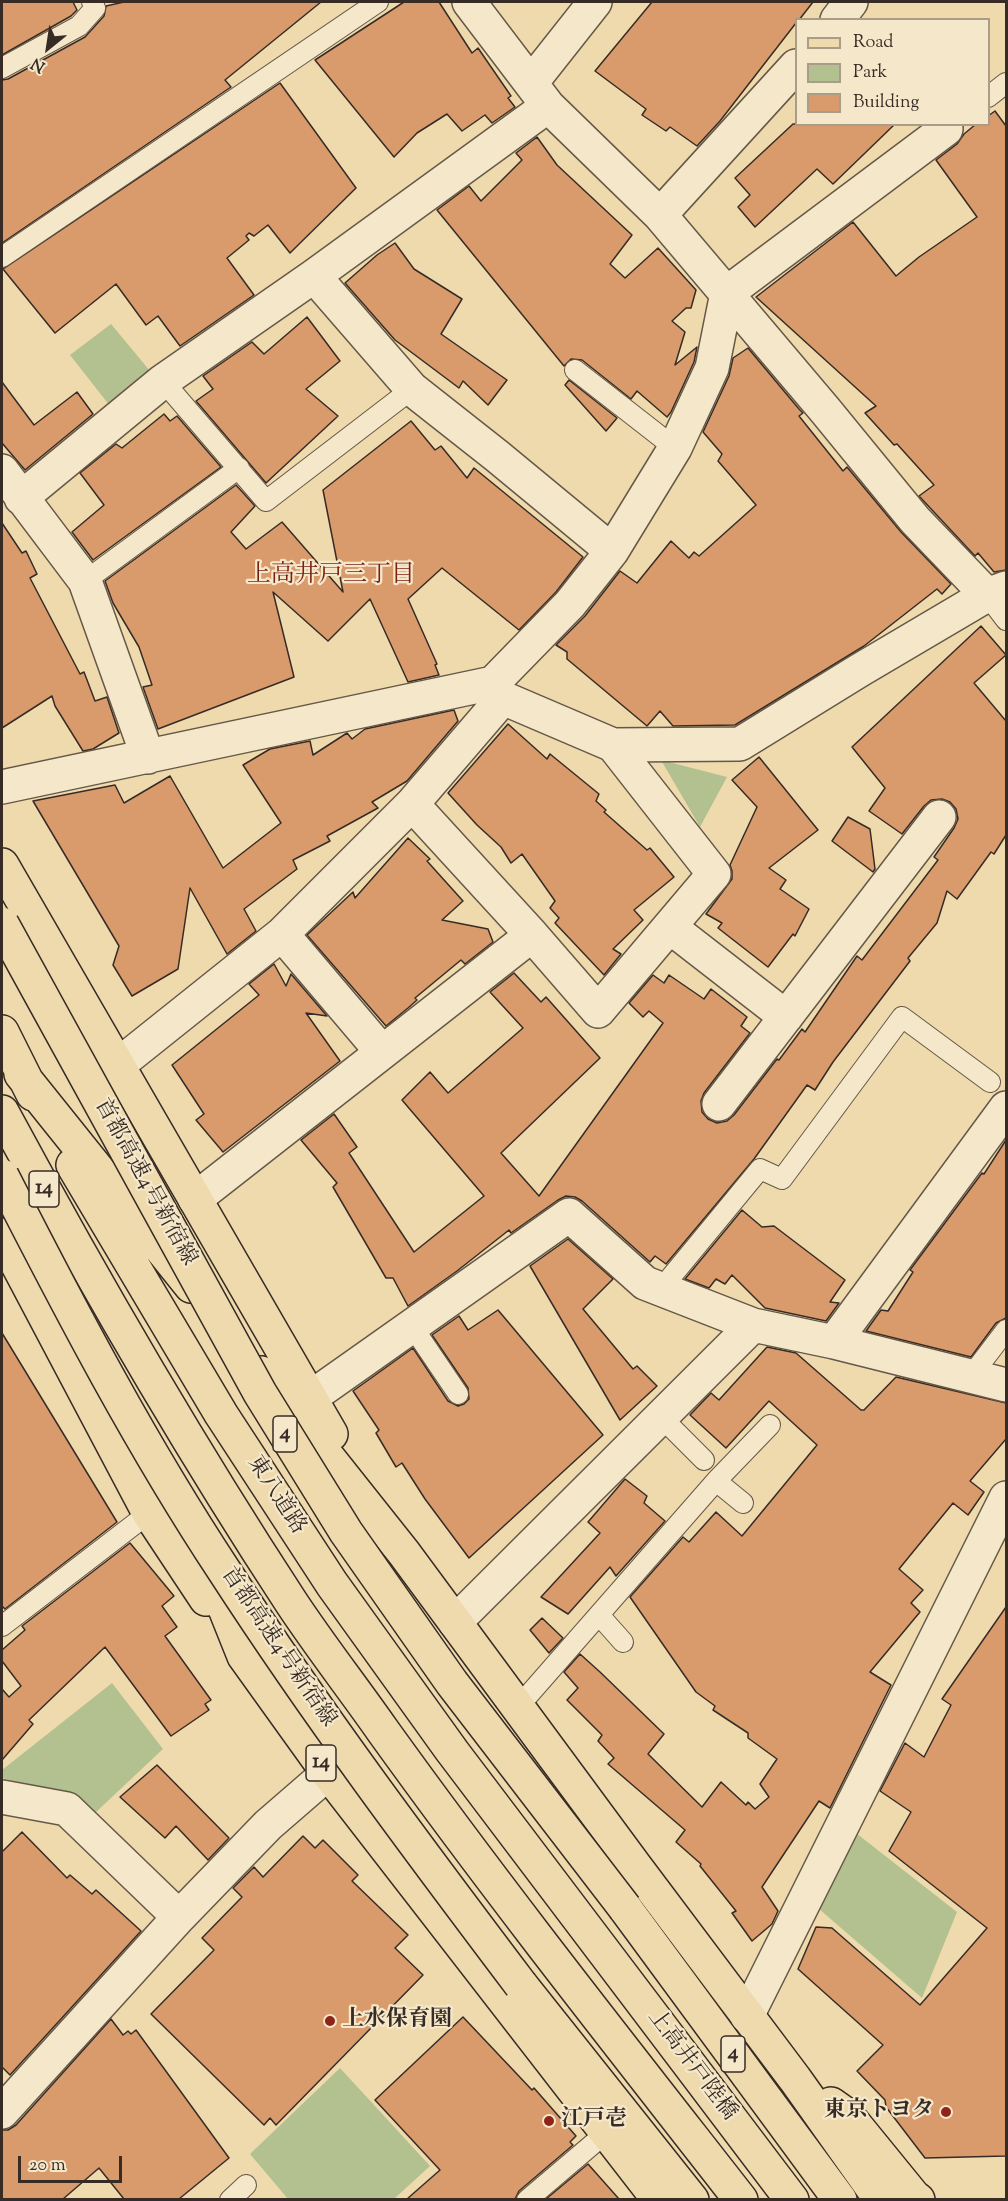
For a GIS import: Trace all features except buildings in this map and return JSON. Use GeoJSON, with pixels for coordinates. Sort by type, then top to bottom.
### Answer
{"type":"FeatureCollection","features":[{"type":"Feature","properties":{"kind":"main road"},"geometry":{"type":"LineString","coordinates":[[2,865],[310,1398],[404,1553]]}},
{"type":"Feature","properties":{"kind":"main road","name":"首都高速4号新宿線"},"geometry":{"type":"LineString","coordinates":[[2,924],[260,1393],[340,1522],[452,1683],[625,1908]]}},
{"type":"Feature","properties":{"kind":"main road","name":"東八道路"},"geometry":{"type":"LineString","coordinates":[[2,1032],[21,1074],[118,1243],[215,1404],[332,1584],[452,1751],[591,1932]]}},
{"type":"Feature","properties":{"kind":"main road"},"geometry":{"type":"LineString","coordinates":[[21,1074],[404,1553],[795,2079],[881,2199]]}},
{"type":"Feature","properties":{"kind":"main road","name":"東八道路"},"geometry":{"type":"LineString","coordinates":[[2,1112],[86,1266],[187,1437],[293,1604],[417,1778],[551,1956]]}},
{"type":"Feature","properties":{"kind":"main road","name":"首都高速4号新宿線"},"geometry":{"type":"LineString","coordinates":[[2,1176],[117,1396],[224,1571],[369,1783],[521,1985],[692,2199]]}},
{"type":"Feature","properties":{"kind":"main road"},"geometry":{"type":"LineString","coordinates":[[2,1235],[149,1513],[244,1656]]}},
{"type":"Feature","properties":{"kind":"main road","name":"14"},"geometry":{"type":"LineString","coordinates":[[86,1266],[244,1656],[328,1773],[659,2199]]}},
{"type":"Feature","properties":{"kind":"main road","name":"上高井戸陸橋"},"geometry":{"type":"LineString","coordinates":[[625,1908],[840,2199]]}},
{"type":"Feature","properties":{"kind":"main road","name":"上高井戸陸橋"},"geometry":{"type":"LineString","coordinates":[[591,1932],[792,2199]]}},
{"type":"Feature","properties":{"kind":"main road","name":"上高井戸陸橋"},"geometry":{"type":"LineString","coordinates":[[551,1956],[741,2199]]}},
{"type":"Feature","properties":{"kind":"main road"},"geometry":{"type":"LineString","coordinates":[[795,2079],[848,2116],[918,2199]]}},
{"type":"Feature","properties":{"kind":"main road"},"geometry":{"type":"LineString","coordinates":[[837,2138],[852,2184],[853,2199]]}},
{"type":"Feature","properties":{"kind":"street"},"geometry":{"type":"LineString","coordinates":[[2,787],[498,691],[613,745],[740,744],[860,670],[1000,601],[915,519],[660,215],[539,95],[469,2]]}},
{"type":"Feature","properties":{"kind":"street"},"geometry":{"type":"LineString","coordinates":[[839,18],[851,2]]}},
{"type":"Feature","properties":{"kind":"street"},"geometry":{"type":"LineString","coordinates":[[21,498],[163,381],[314,276],[539,95],[589,4]]}},
{"type":"Feature","properties":{"kind":"street"},"geometry":{"type":"LineString","coordinates":[[660,215],[795,67]]}},
{"type":"Feature","properties":{"kind":"street"},"geometry":{"type":"LineString","coordinates":[[118,1065],[282,934],[412,804],[498,691],[612,551],[675,448],[711,368],[727,293],[949,127]]}},
{"type":"Feature","properties":{"kind":"street"},"geometry":{"type":"LineString","coordinates":[[314,276],[412,389],[612,551]]}},
{"type":"Feature","properties":{"kind":"street"},"geometry":{"type":"LineString","coordinates":[[2,471],[85,581],[148,757]]}},
{"type":"Feature","properties":{"kind":"street"},"geometry":{"type":"LineString","coordinates":[[412,804],[598,1011],[714,874],[613,745]]}},
{"type":"Feature","properties":{"kind":"street"},"geometry":{"type":"LineString","coordinates":[[719,1104],[939,818]]}},
{"type":"Feature","properties":{"kind":"street"},"geometry":{"type":"LineString","coordinates":[[670,927],[786,1017]]}},
{"type":"Feature","properties":{"kind":"street"},"geometry":{"type":"LineString","coordinates":[[282,934],[382,1052]]}},
{"type":"Feature","properties":{"kind":"street"},"geometry":{"type":"LineString","coordinates":[[195,1199],[532,935]]}},
{"type":"Feature","properties":{"kind":"street"},"geometry":{"type":"LineString","coordinates":[[834,1342],[998,1095]]}},
{"type":"Feature","properties":{"kind":"street"},"geometry":{"type":"LineString","coordinates":[[310,1398],[569,1215],[645,1283],[753,1325],[834,1342],[1006,1385]]}},
{"type":"Feature","properties":{"kind":"street"},"geometry":{"type":"LineString","coordinates":[[456,1622],[753,1325]]}},
{"type":"Feature","properties":{"kind":"street"},"geometry":{"type":"LineString","coordinates":[[747,2016],[1006,1498]]}},
{"type":"Feature","properties":{"kind":"street"},"geometry":{"type":"LineString","coordinates":[[2,2112],[179,1917],[268,1825],[328,1773]]}},
{"type":"Feature","properties":{"kind":"street"},"geometry":{"type":"LineString","coordinates":[[2,1797],[67,1809],[179,1917]]}},
{"type":"Feature","properties":{"kind":"lane"},"geometry":{"type":"LineString","coordinates":[[2,68],[79,26],[95,8],[92,2]]}},
{"type":"Feature","properties":{"kind":"lane"},"geometry":{"type":"LineString","coordinates":[[2,257],[378,2]]}},
{"type":"Feature","properties":{"kind":"lane"},"geometry":{"type":"LineString","coordinates":[[575,370],[675,448]]}},
{"type":"Feature","properties":{"kind":"lane"},"geometry":{"type":"LineString","coordinates":[[163,381],[266,501],[412,389]]}},
{"type":"Feature","properties":{"kind":"lane"},"geometry":{"type":"LineString","coordinates":[[85,581],[239,468]]}},
{"type":"Feature","properties":{"kind":"lane"},"geometry":{"type":"LineString","coordinates":[[661,1289],[760,1168],[782,1179],[902,1017],[998,1095]]}},
{"type":"Feature","properties":{"kind":"lane"},"geometry":{"type":"LineString","coordinates":[[412,1326],[458,1394]]}},
{"type":"Feature","properties":{"kind":"lane"},"geometry":{"type":"LineString","coordinates":[[970,1376],[1006,1330]]}},
{"type":"Feature","properties":{"kind":"lane"},"geometry":{"type":"LineString","coordinates":[[661,1417],[704,1460]]}},
{"type":"Feature","properties":{"kind":"lane"},"geometry":{"type":"LineString","coordinates":[[518,1707],[716,1481],[770,1425]]}},
{"type":"Feature","properties":{"kind":"lane"},"geometry":{"type":"LineString","coordinates":[[716,1481],[743,1503]]}},
{"type":"Feature","properties":{"kind":"lane"},"geometry":{"type":"LineString","coordinates":[[2,1626],[149,1513]]}},
{"type":"Feature","properties":{"kind":"lane"},"geometry":{"type":"LineString","coordinates":[[599,1615],[623,1642]]}},
{"type":"Feature","properties":{"kind":"lane"},"geometry":{"type":"LineString","coordinates":[[527,2199],[607,2132]]}},
{"type":"Feature","properties":{"kind":"lane"},"geometry":{"type":"LineString","coordinates":[[230,2199],[246,2185]]}},
{"type":"Feature","properties":{"kind":"green space"},"geometry":{"type":"Polygon","coordinates":[[[111,324],[155,377],[110,406],[70,355],[111,324]]]}},
{"type":"Feature","properties":{"kind":"green space"},"geometry":{"type":"Polygon","coordinates":[[[661,760],[727,777],[700,827],[661,760]]]}},
{"type":"Feature","properties":{"kind":"green space"},"geometry":{"type":"Polygon","coordinates":[[[112,1683],[163,1749],[95,1813],[79,1797],[2,1778],[2,1770],[112,1683]]]}},
{"type":"Feature","properties":{"kind":"green space"},"geometry":{"type":"Polygon","coordinates":[[[847,1826],[957,1912],[922,1998],[811,1902],[847,1826]]]}},
{"type":"Feature","properties":{"kind":"green space"},"geometry":{"type":"Polygon","coordinates":[[[340,2068],[430,2166],[394,2199],[288,2199],[250,2154],[340,2068]]]}},
{"type":"Feature","properties":{"kind":"place","name":"上水保育園"},"geometry":{"type":"Point","coordinates":[330,2021]}},
{"type":"Feature","properties":{"kind":"place","name":"東京トヨタ"},"geometry":{"type":"Point","coordinates":[946,2112]}},
{"type":"Feature","properties":{"kind":"place","name":"江戸壱"},"geometry":{"type":"Point","coordinates":[549,2121]}},
{"type":"Feature","properties":{"kind":"district","name":"上高井戸三丁目"},"geometry":{"type":"Point","coordinates":[331,577]}}]}
